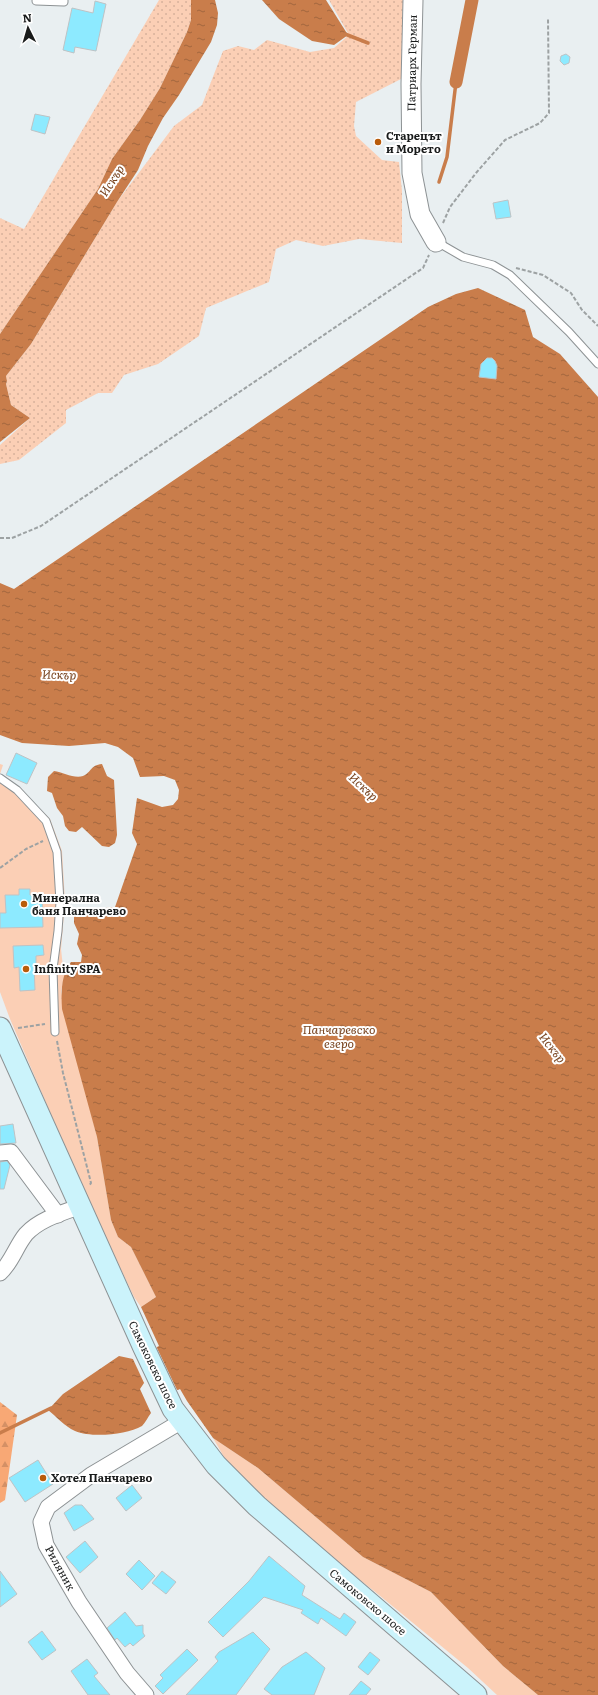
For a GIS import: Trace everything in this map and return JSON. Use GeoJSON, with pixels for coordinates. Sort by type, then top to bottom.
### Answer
{"type":"FeatureCollection","features":[{"type":"Feature","properties":{"kind":"main road","name":"Самоковско шосе"},"geometry":{"type":"LineString","coordinates":[[0,1029],[163,1390],[182,1422],[216,1465],[257,1506],[476,1695]]}},
{"type":"Feature","properties":{"kind":"street","name":"Патриарх Герман"},"geometry":{"type":"LineString","coordinates":[[413,0],[411,84],[412,173],[420,214],[436,242]]}},
{"type":"Feature","properties":{"kind":"street"},"geometry":{"type":"LineString","coordinates":[[0,1153],[11,1152],[58,1215]]}},
{"type":"Feature","properties":{"kind":"street"},"geometry":{"type":"LineString","coordinates":[[0,1273],[6,1267],[26,1235],[38,1224],[81,1206]]}},
{"type":"Feature","properties":{"kind":"street","name":"Риляник"},"geometry":{"type":"LineString","coordinates":[[146,1695],[127,1673],[79,1602],[46,1545],[41,1522],[48,1507],[91,1475],[182,1422]]}},
{"type":"Feature","properties":{"kind":"lane"},"geometry":{"type":"LineString","coordinates":[[36,1],[64,2],[64,0]]}},
{"type":"Feature","properties":{"kind":"lane"},"geometry":{"type":"LineString","coordinates":[[436,242],[463,257],[496,267],[510,275],[569,332],[598,364]]}},
{"type":"Feature","properties":{"kind":"lane"},"geometry":{"type":"LineString","coordinates":[[0,778],[17,790],[46,821],[58,852],[60,902],[53,969],[55,1032]]}},
{"type":"Feature","properties":{"kind":"path"},"geometry":{"type":"LineString","coordinates":[[0,538],[12,538],[41,526],[423,268],[436,242],[450,207],[476,173],[505,140],[540,123],[549,112],[548,18]]}},
{"type":"Feature","properties":{"kind":"path"},"geometry":{"type":"LineString","coordinates":[[496,267],[522,268],[543,275],[571,293],[582,310],[598,326]]}},
{"type":"Feature","properties":{"kind":"path"},"geometry":{"type":"LineString","coordinates":[[0,868],[36,843],[53,838]]}},
{"type":"Feature","properties":{"kind":"path"},"geometry":{"type":"LineString","coordinates":[[0,1029],[55,1022]]}},
{"type":"Feature","properties":{"kind":"path"},"geometry":{"type":"LineString","coordinates":[[55,1032],[63,1073],[88,1171]]}},
{"type":"Feature","properties":{"kind":"shaded area"},"geometry":{"type":"Polygon","coordinates":[[[159,0],[191,0],[191,20],[187,32],[160,88],[140,120],[112,159],[98,189],[0,334],[0,218],[24,229],[159,0]]]}},
{"type":"Feature","properties":{"kind":"shaded area"},"geometry":{"type":"Polygon","coordinates":[[[329,0],[403,0],[401,79],[356,102],[354,126],[356,136],[382,160],[399,162],[402,191],[402,243],[359,239],[323,246],[296,240],[276,249],[269,282],[206,308],[199,336],[158,364],[124,375],[112,393],[98,393],[66,410],[66,423],[19,460],[0,464],[0,445],[30,418],[11,405],[6,384],[6,376],[31,344],[117,202],[174,126],[202,105],[223,51],[238,46],[254,50],[267,40],[310,52],[334,48],[349,35],[329,0]]]}},
{"type":"Feature","properties":{"kind":"shaded area"},"geometry":{"type":"Polygon","coordinates":[[[0,764],[3,765],[0,774],[0,764]]]}},
{"type":"Feature","properties":{"kind":"shaded area"},"geometry":{"type":"Polygon","coordinates":[[[0,774],[16,785],[50,819],[62,851],[65,902],[61,949],[64,976],[61,992],[97,1137],[111,1220],[118,1237],[131,1247],[156,1297],[141,1307],[134,1297],[83,1189],[10,1019],[0,992],[0,774]]]}},
{"type":"Feature","properties":{"kind":"shaded area"},"geometry":{"type":"Polygon","coordinates":[[[213,1438],[258,1468],[363,1557],[431,1592],[503,1666],[538,1695],[497,1695],[468,1668],[374,1591],[267,1507],[224,1457],[213,1438]]]}},
{"type":"Feature","properties":{"kind":"green space"},"geometry":{"type":"Polygon","coordinates":[[[0,1402],[17,1415],[5,1500],[0,1503],[0,1402]]]}},
{"type":"Feature","properties":{"kind":"water","name":"Искър"},"geometry":{"type":"Polygon","coordinates":[[[191,0],[215,0],[218,13],[217,25],[211,42],[179,95],[163,118],[148,146],[138,170],[31,344],[6,376],[6,384],[11,405],[30,418],[0,442],[0,334],[98,189],[112,159],[140,120],[160,88],[187,32],[191,20],[191,0]]]}},
{"type":"Feature","properties":{"kind":"water"},"geometry":{"type":"Polygon","coordinates":[[[262,0],[326,0],[348,35],[334,45],[312,41],[279,19],[262,0]]]}},
{"type":"Feature","properties":{"kind":"water","name":"Панчаревско езеро"},"geometry":{"type":"Polygon","coordinates":[[[478,288],[525,310],[533,337],[560,354],[598,397],[598,1695],[538,1695],[503,1666],[431,1592],[363,1557],[258,1468],[213,1438],[180,1389],[178,1390],[144,1383],[140,1389],[151,1413],[142,1426],[127,1432],[99,1435],[82,1433],[71,1429],[48,1410],[63,1394],[119,1356],[133,1359],[159,1346],[141,1307],[156,1297],[131,1247],[118,1237],[111,1220],[97,1137],[62,1009],[62,990],[63,978],[71,962],[81,962],[82,955],[77,944],[79,934],[74,923],[74,914],[87,910],[115,907],[137,844],[132,833],[137,798],[162,807],[173,805],[178,799],[179,790],[175,780],[164,776],[140,777],[133,758],[118,747],[105,743],[69,746],[22,743],[0,735],[0,583],[14,589],[428,307],[456,294],[478,288]]]}},
{"type":"Feature","properties":{"kind":"water"},"geometry":{"type":"Polygon","coordinates":[[[102,764],[107,776],[114,780],[117,835],[115,843],[109,847],[102,846],[82,827],[76,832],[69,831],[65,826],[63,816],[57,808],[52,793],[47,791],[48,777],[54,771],[80,777],[86,774],[93,767],[102,764]]]}},
{"type":"Feature","properties":{"kind":"pier"},"geometry":{"type":"Polygon","coordinates":[[[156,1346],[178,1392],[145,1385],[132,1357],[156,1346]]]}},
{"type":"Feature","properties":{"kind":"building"},"geometry":{"type":"Polygon","coordinates":[[[95,1],[106,4],[96,51],[75,47],[74,53],[63,50],[72,8],[93,13],[95,1]]]}},
{"type":"Feature","properties":{"kind":"building"},"geometry":{"type":"Polygon","coordinates":[[[566,54],[570,57],[569,63],[564,65],[560,61],[561,56],[566,54]]]}},
{"type":"Feature","properties":{"kind":"building"},"geometry":{"type":"Polygon","coordinates":[[[35,114],[50,117],[45,134],[31,130],[35,114]]]}},
{"type":"Feature","properties":{"kind":"building"},"geometry":{"type":"Polygon","coordinates":[[[508,200],[511,217],[496,219],[493,203],[508,200]]]}},
{"type":"Feature","properties":{"kind":"building"},"geometry":{"type":"Polygon","coordinates":[[[487,358],[492,358],[495,361],[497,366],[496,379],[479,377],[481,364],[487,358]]]}},
{"type":"Feature","properties":{"kind":"building"},"geometry":{"type":"Polygon","coordinates":[[[16,753],[37,763],[27,784],[6,775],[16,753]]]}},
{"type":"Feature","properties":{"kind":"building","name":"Минерална баня Панчарево"},"geometry":{"type":"Polygon","coordinates":[[[19,889],[30,889],[30,895],[42,895],[43,927],[0,928],[0,913],[6,913],[5,895],[19,895],[19,889]]]}},
{"type":"Feature","properties":{"kind":"building"},"geometry":{"type":"Polygon","coordinates":[[[43,945],[44,955],[36,956],[36,966],[34,966],[35,990],[20,991],[19,967],[14,968],[13,946],[43,945]]]}},
{"type":"Feature","properties":{"kind":"building"},"geometry":{"type":"Polygon","coordinates":[[[13,1124],[16,1143],[0,1144],[0,1126],[13,1124]]]}},
{"type":"Feature","properties":{"kind":"building"},"geometry":{"type":"Polygon","coordinates":[[[7,1161],[10,1165],[4,1189],[0,1189],[0,1162],[7,1161]]]}},
{"type":"Feature","properties":{"kind":"building"},"geometry":{"type":"Polygon","coordinates":[[[38,1460],[53,1484],[25,1502],[9,1478],[38,1460]]]}},
{"type":"Feature","properties":{"kind":"building"},"geometry":{"type":"Polygon","coordinates":[[[132,1485],[142,1498],[126,1511],[116,1498],[132,1485]]]}},
{"type":"Feature","properties":{"kind":"building"},"geometry":{"type":"Polygon","coordinates":[[[75,1505],[82,1505],[94,1519],[74,1531],[64,1513],[75,1505]]]}},
{"type":"Feature","properties":{"kind":"building"},"geometry":{"type":"Polygon","coordinates":[[[85,1541],[98,1557],[80,1573],[66,1557],[85,1541]]]}},
{"type":"Feature","properties":{"kind":"building"},"geometry":{"type":"Polygon","coordinates":[[[269,1556],[305,1586],[302,1595],[340,1619],[344,1613],[356,1622],[346,1636],[321,1618],[318,1624],[301,1613],[303,1610],[264,1597],[223,1637],[208,1622],[249,1581],[269,1556]]]}},
{"type":"Feature","properties":{"kind":"building"},"geometry":{"type":"Polygon","coordinates":[[[139,1560],[155,1576],[142,1590],[126,1574],[139,1560]]]}},
{"type":"Feature","properties":{"kind":"building"},"geometry":{"type":"Polygon","coordinates":[[[0,1571],[17,1594],[0,1607],[0,1571]]]}},
{"type":"Feature","properties":{"kind":"building"},"geometry":{"type":"Polygon","coordinates":[[[162,1571],[176,1582],[166,1594],[152,1583],[162,1571]]]}},
{"type":"Feature","properties":{"kind":"building"},"geometry":{"type":"Polygon","coordinates":[[[125,1612],[136,1626],[143,1625],[143,1633],[145,1636],[133,1646],[130,1643],[125,1647],[117,1638],[115,1640],[107,1628],[125,1612]]]}},
{"type":"Feature","properties":{"kind":"building"},"geometry":{"type":"Polygon","coordinates":[[[42,1631],[56,1650],[42,1660],[28,1642],[42,1631]]]}},
{"type":"Feature","properties":{"kind":"building"},"geometry":{"type":"Polygon","coordinates":[[[253,1632],[270,1649],[236,1695],[186,1695],[218,1661],[215,1657],[219,1652],[253,1632]]]}},
{"type":"Feature","properties":{"kind":"building"},"geometry":{"type":"Polygon","coordinates":[[[187,1649],[198,1660],[163,1694],[155,1686],[163,1678],[160,1675],[187,1649]]]}},
{"type":"Feature","properties":{"kind":"building"},"geometry":{"type":"Polygon","coordinates":[[[306,1652],[325,1668],[314,1695],[272,1695],[264,1689],[282,1667],[306,1652]]]}},
{"type":"Feature","properties":{"kind":"building"},"geometry":{"type":"Polygon","coordinates":[[[370,1652],[380,1660],[368,1675],[358,1667],[370,1652]]]}},
{"type":"Feature","properties":{"kind":"building"},"geometry":{"type":"Polygon","coordinates":[[[87,1659],[98,1673],[94,1676],[110,1695],[88,1695],[71,1671],[87,1659]]]}},
{"type":"Feature","properties":{"kind":"building"},"geometry":{"type":"Polygon","coordinates":[[[361,1681],[371,1689],[366,1695],[349,1695],[361,1681]]]}},
{"type":"Feature","properties":{"kind":"waterway"},"geometry":{"type":"LineString","coordinates":[[456,82],[472,0]]}},
{"type":"Feature","properties":{"kind":"waterway"},"geometry":{"type":"LineString","coordinates":[[345,34],[368,43]]}},
{"type":"Feature","properties":{"kind":"waterway"},"geometry":{"type":"LineString","coordinates":[[439,182],[447,157],[456,82]]}},
{"type":"Feature","properties":{"kind":"waterway"},"geometry":{"type":"LineString","coordinates":[[0,1433],[51,1408]]}},
{"type":"Feature","properties":{"kind":"place","name":"Старецът и Морето"},"geometry":{"type":"Point","coordinates":[378,142]}},
{"type":"Feature","properties":{"kind":"place","name":"Минерална баня Панчарево"},"geometry":{"type":"Point","coordinates":[24,904]}},
{"type":"Feature","properties":{"kind":"place","name":"Infinity SPA"},"geometry":{"type":"Point","coordinates":[26,969]}},
{"type":"Feature","properties":{"kind":"place","name":"Хотел Панчарево"},"geometry":{"type":"Point","coordinates":[43,1478]}}]}
